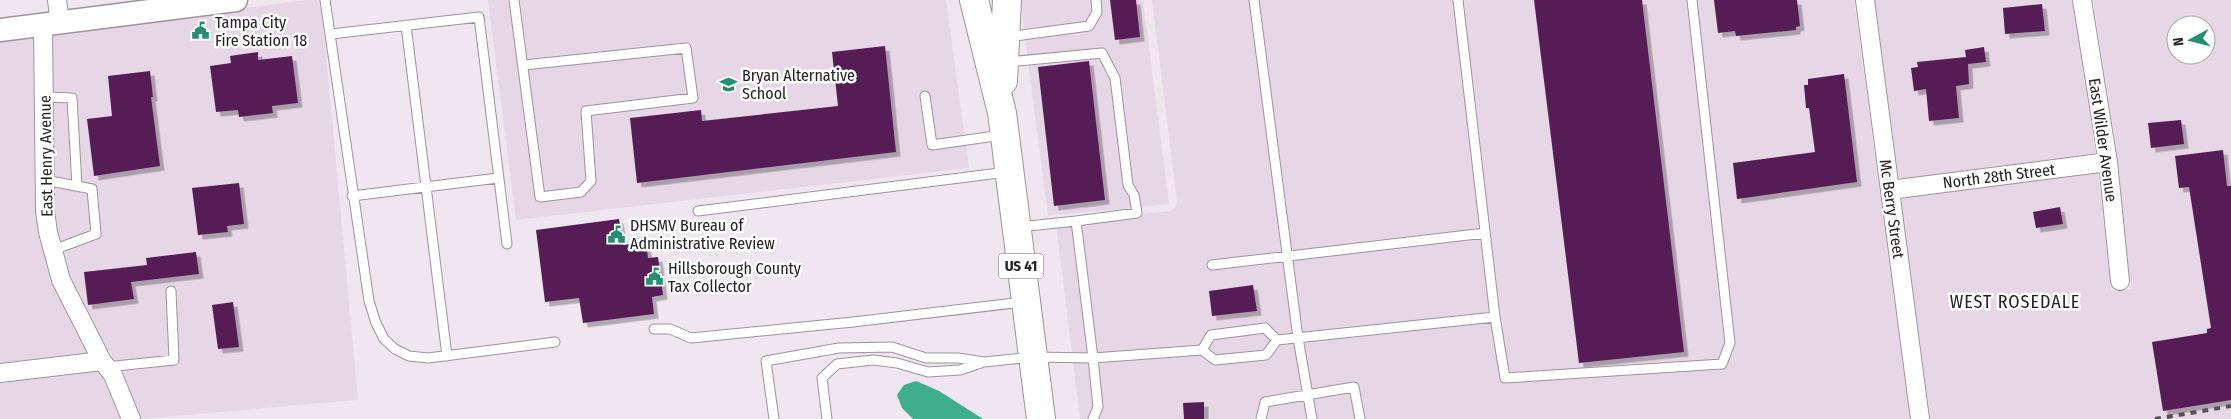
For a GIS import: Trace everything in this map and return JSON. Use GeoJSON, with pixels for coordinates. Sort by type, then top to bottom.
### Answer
{"type":"FeatureCollection","features":[{"type":"Feature","properties":{"kind":"main road","name":"US 41"},"geometry":{"type":"LineString","coordinates":[[974,0],[1003,124],[1041,419]]}},
{"type":"Feature","properties":{"kind":"main road","name":"US 41"},"geometry":{"type":"LineString","coordinates":[[1003,124],[1007,0]]}},
{"type":"Feature","properties":{"kind":"street","name":"East Henry Avenue"},"geometry":{"type":"LineString","coordinates":[[57,0],[51,24],[45,97],[45,211],[61,280],[104,364],[113,375],[131,419]]}},
{"type":"Feature","properties":{"kind":"street"},"geometry":{"type":"LineString","coordinates":[[0,30],[236,0]]}},
{"type":"Feature","properties":{"kind":"street","name":"Mc Berry Street"},"geometry":{"type":"LineString","coordinates":[[1865,0],[1920,419]]}},
{"type":"Feature","properties":{"kind":"street","name":"East Wilder Avenue"},"geometry":{"type":"LineString","coordinates":[[2082,0],[2108,162],[2120,282]]}},
{"type":"Feature","properties":{"kind":"street","name":"North 28th Street"},"geometry":{"type":"LineString","coordinates":[[1890,190],[2108,162]]}},
{"type":"Feature","properties":{"kind":"street"},"geometry":{"type":"LineString","coordinates":[[0,374],[104,364]]}},
{"type":"Feature","properties":{"kind":"lane"},"geometry":{"type":"LineString","coordinates":[[325,0],[368,301],[380,332],[395,349],[409,356],[428,358],[555,342]]}},
{"type":"Feature","properties":{"kind":"lane"},"geometry":{"type":"LineString","coordinates":[[514,0],[540,197],[582,192],[591,181],[586,111],[693,98],[686,48],[524,65]]}},
{"type":"Feature","properties":{"kind":"lane"},"geometry":{"type":"LineString","coordinates":[[1004,50],[1089,26],[1097,12],[1096,0]]}},
{"type":"Feature","properties":{"kind":"lane"},"geometry":{"type":"LineString","coordinates":[[1254,0],[1289,256],[1298,338],[1312,419]]}},
{"type":"Feature","properties":{"kind":"lane"},"geometry":{"type":"LineString","coordinates":[[1458,0],[1495,316],[1505,378],[1722,364],[1730,343],[1692,0]]}},
{"type":"Feature","properties":{"kind":"lane"},"geometry":{"type":"LineString","coordinates":[[330,34],[479,17],[507,244]]}},
{"type":"Feature","properties":{"kind":"lane"},"geometry":{"type":"LineString","coordinates":[[406,26],[447,356]]}},
{"type":"Feature","properties":{"kind":"lane"},"geometry":{"type":"LineString","coordinates":[[1004,50],[1102,53],[1115,78],[1128,185],[1134,195],[1137,213],[1016,228]]}},
{"type":"Feature","properties":{"kind":"lane"},"geometry":{"type":"LineString","coordinates":[[925,96],[932,145],[1003,124]]}},
{"type":"Feature","properties":{"kind":"lane"},"geometry":{"type":"LineString","coordinates":[[45,97],[72,98],[76,186]]}},
{"type":"Feature","properties":{"kind":"lane"},"geometry":{"type":"LineString","coordinates":[[698,211],[1009,172]]}},
{"type":"Feature","properties":{"kind":"lane"},"geometry":{"type":"LineString","coordinates":[[352,196],[498,178]]}},
{"type":"Feature","properties":{"kind":"lane"},"geometry":{"type":"LineString","coordinates":[[45,180],[92,189],[96,234],[53,250]]}},
{"type":"Feature","properties":{"kind":"lane"},"geometry":{"type":"LineString","coordinates":[[1076,221],[1098,408],[1093,419]]}},
{"type":"Feature","properties":{"kind":"lane"},"geometry":{"type":"LineString","coordinates":[[1212,265],[1485,233]]}},
{"type":"Feature","properties":{"kind":"lane"},"geometry":{"type":"LineString","coordinates":[[104,364],[174,360],[171,291]]}},
{"type":"Feature","properties":{"kind":"lane"},"geometry":{"type":"LineString","coordinates":[[654,329],[670,329],[691,338],[1026,301]]}},
{"type":"Feature","properties":{"kind":"lane"},"geometry":{"type":"LineString","coordinates":[[1202,350],[1211,335],[1264,328],[1277,340],[1495,316]]}},
{"type":"Feature","properties":{"kind":"lane"},"geometry":{"type":"LineString","coordinates":[[827,419],[822,378],[837,364],[873,360],[897,363],[928,372],[960,370],[984,362],[1033,357],[1093,358],[1202,350],[1215,360],[1266,355],[1277,340]]}},
{"type":"Feature","properties":{"kind":"lane"},"geometry":{"type":"LineString","coordinates":[[774,419],[766,361],[839,348],[892,347],[926,358],[958,358],[984,362]]}},
{"type":"Feature","properties":{"kind":"lane"},"geometry":{"type":"LineString","coordinates":[[1261,419],[1265,402],[1354,387],[1360,419]]}},
{"type":"Feature","properties":{"kind":"shaded area"},"geometry":{"type":"Polygon","coordinates":[[[306,0],[321,0],[358,400],[141,419],[122,372],[112,357],[111,351],[108,351],[71,277],[58,230],[55,210],[53,33],[306,0]]]}},
{"type":"Feature","properties":{"kind":"shaded area","name":"Bryan Alternative School"},"geometry":{"type":"Polygon","coordinates":[[[488,0],[946,0],[969,168],[516,220],[488,0]]]}},
{"type":"Feature","properties":{"kind":"shaded area"},"geometry":{"type":"Polygon","coordinates":[[[1020,0],[1143,0],[1169,204],[1048,216],[1020,0]]]}},
{"type":"Feature","properties":{"kind":"shaded area"},"geometry":{"type":"Polygon","coordinates":[[[1152,0],[1854,0],[1910,419],[1080,419],[1056,223],[1170,211],[1176,207],[1177,202],[1152,0]]]}},
{"type":"Feature","properties":{"kind":"shaded area"},"geometry":{"type":"Polygon","coordinates":[[[1875,0],[2072,0],[2096,154],[1899,179],[1875,0]]]}},
{"type":"Feature","properties":{"kind":"shaded area"},"geometry":{"type":"Polygon","coordinates":[[[2093,0],[2231,0],[2231,419],[1930,419],[1901,197],[2098,172],[2111,291],[2131,289],[2117,152],[2093,0]]]}},
{"type":"Feature","properties":{"kind":"shaded area"},"geometry":{"type":"Polygon","coordinates":[[[33,35],[35,212],[38,233],[52,284],[87,354],[0,364],[0,39],[33,35]]]}},
{"type":"Feature","properties":{"kind":"shaded area"},"geometry":{"type":"Polygon","coordinates":[[[97,371],[104,380],[120,419],[0,419],[0,383],[97,371]]]}},
{"type":"Feature","properties":{"kind":"shaded area"},"geometry":{"type":"Polygon","coordinates":[[[916,381],[939,391],[983,419],[913,419],[902,408],[897,395],[904,385],[916,381]]]}},
{"type":"Feature","properties":{"kind":"building"},"geometry":{"type":"Polygon","coordinates":[[[1110,0],[1136,0],[1140,37],[1115,40],[1110,0]]]}},
{"type":"Feature","properties":{"kind":"building"},"geometry":{"type":"Polygon","coordinates":[[[1534,0],[1642,0],[1684,352],[1579,363],[1534,0]]]}},
{"type":"Feature","properties":{"kind":"building"},"geometry":{"type":"Polygon","coordinates":[[[1714,0],[1797,0],[1800,26],[1796,27],[1796,30],[1736,36],[1735,31],[1718,33],[1714,0]]]}},
{"type":"Feature","properties":{"kind":"building"},"geometry":{"type":"Polygon","coordinates":[[[2042,4],[2045,31],[2005,34],[2003,8],[2042,4]]]}},
{"type":"Feature","properties":{"kind":"building"},"geometry":{"type":"Polygon","coordinates":[[[885,46],[896,152],[637,183],[630,118],[701,110],[702,121],[838,106],[832,52],[885,46]]]}},
{"type":"Feature","properties":{"kind":"building"},"geometry":{"type":"Polygon","coordinates":[[[1984,47],[1986,62],[1968,64],[1969,84],[1956,86],[1959,118],[1929,121],[1926,89],[1914,91],[1911,68],[1918,67],[1917,62],[1966,57],[1965,50],[1984,47]]]}},
{"type":"Feature","properties":{"kind":"building"},"geometry":{"type":"Polygon","coordinates":[[[258,52],[258,60],[292,56],[298,103],[272,106],[273,113],[239,117],[238,110],[216,112],[210,66],[231,63],[230,56],[258,52]]]}},
{"type":"Feature","properties":{"kind":"building"},"geometry":{"type":"Polygon","coordinates":[[[1089,61],[1105,200],[1054,206],[1038,67],[1089,61]]]}},
{"type":"Feature","properties":{"kind":"building"},"geometry":{"type":"Polygon","coordinates":[[[150,71],[153,97],[151,97],[160,166],[94,176],[87,119],[112,116],[108,76],[150,71]]]}},
{"type":"Feature","properties":{"kind":"building"},"geometry":{"type":"Polygon","coordinates":[[[1844,74],[1857,182],[1737,199],[1733,163],[1815,152],[1809,108],[1806,108],[1804,85],[1808,85],[1808,79],[1844,74]]]}},
{"type":"Feature","properties":{"kind":"building"},"geometry":{"type":"Polygon","coordinates":[[[2181,120],[2184,144],[2151,148],[2148,123],[2181,120]]]}},
{"type":"Feature","properties":{"kind":"building"},"geometry":{"type":"Polygon","coordinates":[[[2223,150],[2227,186],[2231,186],[2231,400],[2163,411],[2152,342],[2207,333],[2207,329],[2211,328],[2189,187],[2179,188],[2175,156],[2223,150]]]}},
{"type":"Feature","properties":{"kind":"building"},"geometry":{"type":"Polygon","coordinates":[[[239,183],[244,224],[227,226],[228,232],[198,235],[192,188],[239,183]]]}},
{"type":"Feature","properties":{"kind":"building"},"geometry":{"type":"Polygon","coordinates":[[[2060,207],[2063,224],[2036,228],[2033,212],[2060,207]]]}},
{"type":"Feature","properties":{"kind":"building"},"geometry":{"type":"Polygon","coordinates":[[[619,219],[623,245],[646,242],[648,258],[658,257],[663,295],[652,297],[654,314],[583,323],[579,298],[545,302],[536,230],[619,219]]]}},
{"type":"Feature","properties":{"kind":"building"},"geometry":{"type":"Polygon","coordinates":[[[196,252],[199,274],[131,282],[134,299],[88,305],[84,272],[147,265],[146,258],[196,252]]]}},
{"type":"Feature","properties":{"kind":"building"},"geometry":{"type":"Polygon","coordinates":[[[1253,285],[1257,311],[1212,316],[1209,291],[1253,285]]]}},
{"type":"Feature","properties":{"kind":"building"},"geometry":{"type":"Polygon","coordinates":[[[233,302],[239,347],[218,349],[212,305],[233,302]]]}},
{"type":"Feature","properties":{"kind":"building"},"geometry":{"type":"Polygon","coordinates":[[[1204,402],[1204,419],[1184,419],[1183,403],[1204,402]]]}},
{"type":"Feature","properties":{"kind":"railway"},"geometry":{"type":"LineString","coordinates":[[2155,419],[2231,406]]}},
{"type":"Feature","properties":{"kind":"place","name":"Tampa City Fire Station 18"},"geometry":{"type":"Point","coordinates":[201,31]}},
{"type":"Feature","properties":{"kind":"place","name":"Bryan Alternative School"},"geometry":{"type":"Point","coordinates":[728,84]}},
{"type":"Feature","properties":{"kind":"place","name":"DHSMV Bureau of Administrative Review"},"geometry":{"type":"Point","coordinates":[616,234]}},
{"type":"Feature","properties":{"kind":"place","name":"Hillsborough County Tax Collector"},"geometry":{"type":"Point","coordinates":[654,277]}},
{"type":"Feature","properties":{"kind":"district","name":"WEST ROSEDALE"},"geometry":{"type":"Point","coordinates":[2015,302]}}]}
